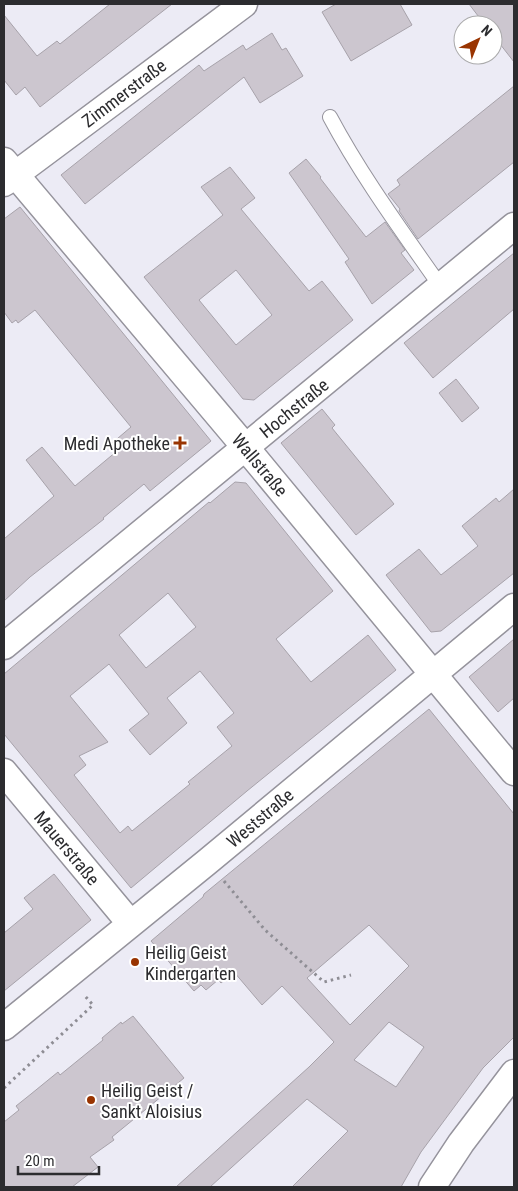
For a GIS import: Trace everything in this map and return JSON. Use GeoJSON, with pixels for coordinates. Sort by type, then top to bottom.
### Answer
{"type":"FeatureCollection","features":[{"type":"Feature","properties":{"kind":"street","name":"Zimmerstraße"},"geometry":{"type":"LineString","coordinates":[[8,173],[244,4]]}},
{"type":"Feature","properties":{"kind":"street","name":"Wallstraße"},"geometry":{"type":"LineString","coordinates":[[8,173],[246,448],[514,772]]}},
{"type":"Feature","properties":{"kind":"street","name":"Hochstraße"},"geometry":{"type":"LineString","coordinates":[[4,646],[514,226]]}},
{"type":"Feature","properties":{"kind":"street","name":"Weststraße"},"geometry":{"type":"LineString","coordinates":[[4,1027],[207,862],[514,607]]}},
{"type":"Feature","properties":{"kind":"street","name":"Mauerstraße"},"geometry":{"type":"LineString","coordinates":[[4,772],[130,924]]}},
{"type":"Feature","properties":{"kind":"street"},"geometry":{"type":"LineString","coordinates":[[432,1187],[461,1143],[514,1073]]}},
{"type":"Feature","properties":{"kind":"lane"},"geometry":{"type":"LineString","coordinates":[[330,117],[349,154],[441,287]]}},
{"type":"Feature","properties":{"kind":"path"},"geometry":{"type":"LineString","coordinates":[[207,862],[265,930],[324,982],[351,976]]}},
{"type":"Feature","properties":{"kind":"path"},"geometry":{"type":"LineString","coordinates":[[4,1088],[93,1005],[68,976]]}},
{"type":"Feature","properties":{"kind":"building"},"geometry":{"type":"Polygon","coordinates":[[[110,4],[172,4],[40,107],[25,87],[16,95],[4,80],[4,15],[37,56],[57,41],[60,44],[110,4]]]}},
{"type":"Feature","properties":{"kind":"building"},"geometry":{"type":"Polygon","coordinates":[[[336,4],[400,4],[412,25],[351,61],[322,12],[336,4]]]}},
{"type":"Feature","properties":{"kind":"building"},"geometry":{"type":"Polygon","coordinates":[[[469,4],[514,4],[514,62],[503,48],[503,15],[477,15],[469,4]]]}},
{"type":"Feature","properties":{"kind":"building"},"geometry":{"type":"Polygon","coordinates":[[[272,33],[282,50],[286,48],[303,76],[260,103],[244,77],[85,204],[61,175],[199,65],[204,71],[243,45],[246,50],[272,33]]]}},
{"type":"Feature","properties":{"kind":"building"},"geometry":{"type":"Polygon","coordinates":[[[514,86],[514,162],[418,239],[399,211],[400,209],[388,194],[400,185],[397,180],[514,86]]]}},
{"type":"Feature","properties":{"kind":"building"},"geometry":{"type":"Polygon","coordinates":[[[306,159],[366,237],[385,222],[405,250],[401,253],[414,270],[372,304],[345,262],[349,259],[289,173],[306,159]]]}},
{"type":"Feature","properties":{"kind":"building"},"geometry":{"type":"Polygon","coordinates":[[[230,167],[255,198],[241,209],[309,291],[322,281],[353,320],[254,400],[243,399],[144,277],[223,215],[201,187],[230,167]],[[236,270],[199,300],[236,345],[272,315],[236,270]]]}},
{"type":"Feature","properties":{"kind":"building"},"geometry":{"type":"Polygon","coordinates":[[[20,207],[211,441],[150,491],[144,484],[104,519],[30,577],[4,601],[4,539],[54,496],[26,460],[42,447],[75,486],[117,451],[111,444],[131,427],[35,310],[18,323],[16,320],[12,323],[4,312],[4,219],[20,207]]]}},
{"type":"Feature","properties":{"kind":"building"},"geometry":{"type":"Polygon","coordinates":[[[514,253],[514,309],[433,378],[404,343],[514,253]]]}},
{"type":"Feature","properties":{"kind":"building"},"geometry":{"type":"Polygon","coordinates":[[[456,379],[479,408],[462,422],[439,393],[456,379]]]}},
{"type":"Feature","properties":{"kind":"building"},"geometry":{"type":"Polygon","coordinates":[[[322,409],[335,425],[332,428],[394,504],[356,535],[281,443],[322,409]]]}},
{"type":"Feature","properties":{"kind":"building"},"geometry":{"type":"Polygon","coordinates":[[[235,482],[246,483],[333,591],[276,639],[311,682],[368,635],[396,670],[131,888],[4,734],[4,674],[235,482]],[[168,593],[119,635],[146,668],[196,627],[168,593]],[[109,664],[70,696],[108,742],[79,756],[86,765],[74,775],[120,833],[128,826],[132,831],[190,784],[188,782],[232,746],[217,727],[234,713],[200,671],[167,698],[187,723],[150,755],[129,730],[149,714],[109,664]]]}},
{"type":"Feature","properties":{"kind":"building"},"geometry":{"type":"Polygon","coordinates":[[[514,489],[514,573],[441,631],[431,632],[386,575],[419,549],[441,575],[478,546],[462,526],[496,498],[499,502],[514,489]]]}},
{"type":"Feature","properties":{"kind":"building"},"geometry":{"type":"Polygon","coordinates":[[[514,639],[514,698],[498,712],[469,677],[514,639]]]}},
{"type":"Feature","properties":{"kind":"building"},"geometry":{"type":"Polygon","coordinates":[[[429,709],[514,814],[514,1037],[483,1068],[421,1152],[401,1187],[292,1187],[348,1131],[307,1099],[210,1187],[176,1187],[309,1067],[334,1042],[282,986],[262,1005],[234,972],[221,983],[218,980],[206,990],[201,985],[194,991],[151,941],[203,897],[204,894],[429,709]],[[369,925],[307,978],[350,1025],[409,966],[369,925]],[[389,1022],[354,1060],[396,1087],[424,1047],[389,1022]]]}},
{"type":"Feature","properties":{"kind":"building"},"geometry":{"type":"Polygon","coordinates":[[[54,874],[91,920],[4,991],[4,933],[33,909],[24,898],[54,874]]]}},
{"type":"Feature","properties":{"kind":"building","name":"Heilig Geist / Sankt Aloisius"},"geometry":{"type":"Polygon","coordinates":[[[133,1016],[184,1078],[112,1137],[114,1140],[90,1157],[98,1167],[72,1187],[4,1187],[4,1122],[19,1110],[16,1106],[58,1072],[60,1075],[103,1040],[102,1038],[121,1022],[122,1024],[133,1016]]]}},
{"type":"Feature","properties":{"kind":"place","name":"Medi Apotheke"},"geometry":{"type":"Point","coordinates":[180,443]}},
{"type":"Feature","properties":{"kind":"place","name":"Heilig Geist Kindergarten"},"geometry":{"type":"Point","coordinates":[135,962]}},
{"type":"Feature","properties":{"kind":"place","name":"Heilig Geist / Sankt Aloisius"},"geometry":{"type":"Point","coordinates":[91,1100]}}]}
